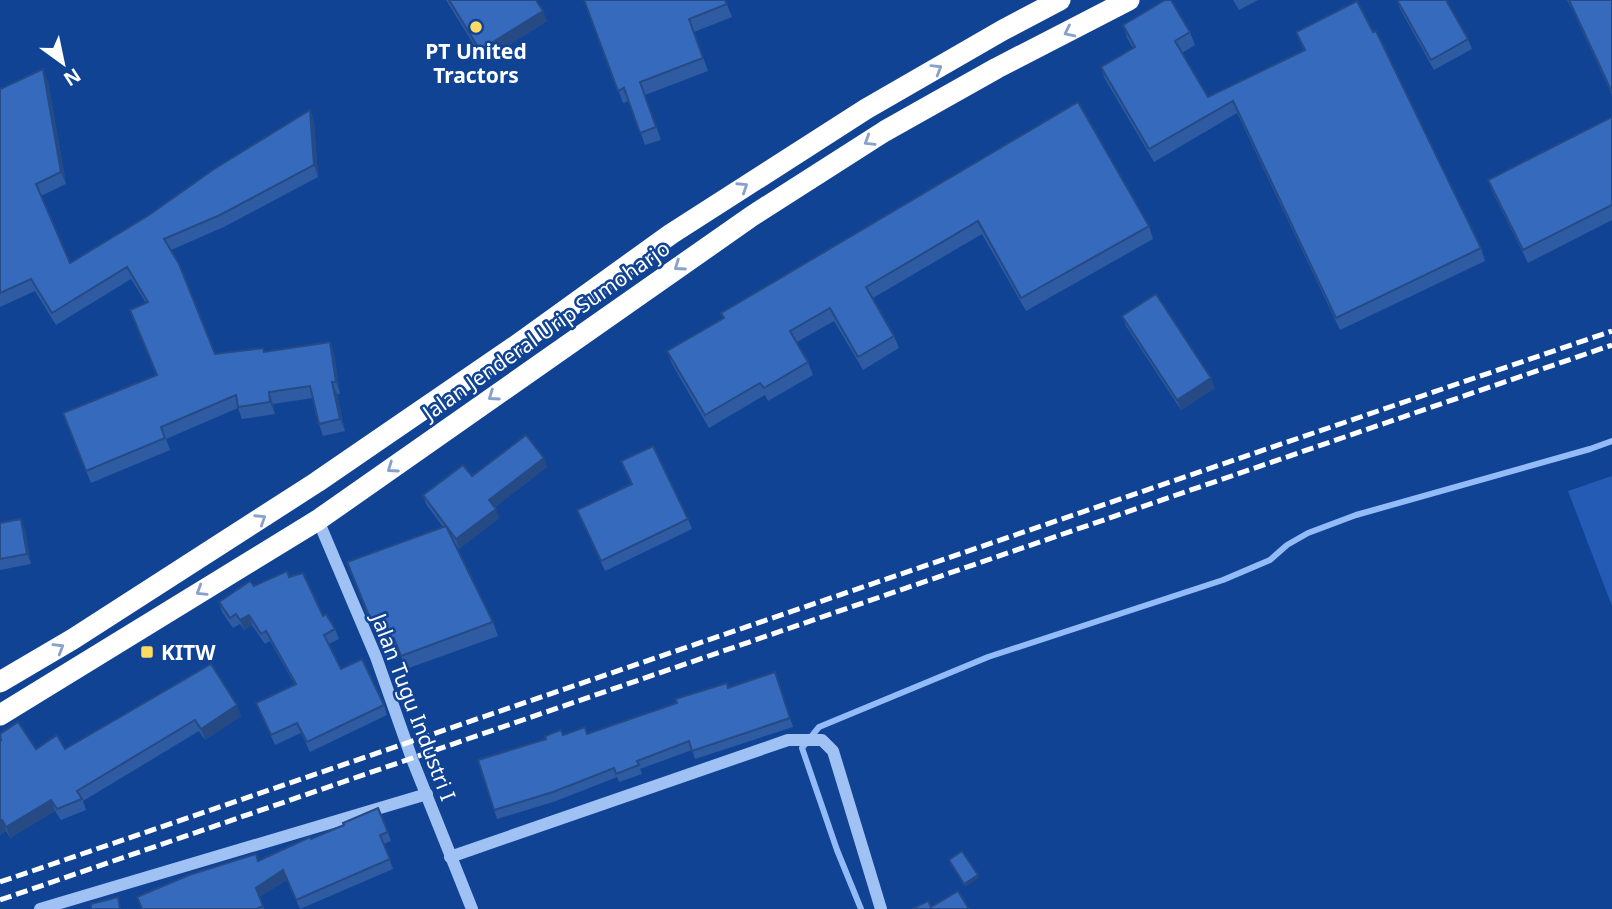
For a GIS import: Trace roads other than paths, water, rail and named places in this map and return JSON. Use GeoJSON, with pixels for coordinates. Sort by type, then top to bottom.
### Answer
{"type":"FeatureCollection","features":[{"type":"Feature","properties":{"kind":"highway","name":"Jalan Jenderal Urip Sumoharjo"},"geometry":{"type":"LineString","coordinates":[[0,682],[74,639],[317,482],[514,347],[681,227],[866,109],[1060,0]]}},
{"type":"Feature","properties":{"kind":"highway","name":"Jalan Jenderal Urip Sumoharjo"},"geometry":{"type":"LineString","coordinates":[[0,715],[318,520],[579,335],[763,209],[897,125],[997,68],[1129,0]]}},
{"type":"Feature","properties":{"kind":"street","name":"Jalan Tugu Industri I"},"geometry":{"type":"LineString","coordinates":[[318,520],[376,657],[472,909]]}},
{"type":"Feature","properties":{"kind":"street"},"geometry":{"type":"LineString","coordinates":[[450,857],[775,744],[799,738],[822,740],[833,751],[881,909]]}},
{"type":"Feature","properties":{"kind":"street"},"geometry":{"type":"LineString","coordinates":[[40,909],[427,794]]}},
{"type":"Feature","properties":{"kind":"waterway"},"geometry":{"type":"LineString","coordinates":[[861,909],[837,850],[802,748],[819,727],[988,657],[1223,580],[1270,560],[1287,545],[1308,533],[1356,515],[1612,441]]}},
{"type":"Feature","properties":{"kind":"railway"},"geometry":{"type":"LineString","coordinates":[[0,882],[1612,331]]}},
{"type":"Feature","properties":{"kind":"railway"},"geometry":{"type":"LineString","coordinates":[[0,900],[1612,345]]}},
{"type":"Feature","properties":{"kind":"place","name":"PT United Tractors"},"geometry":{"type":"Point","coordinates":[476,27]}},
{"type":"Feature","properties":{"kind":"place","name":"KITW"},"geometry":{"type":"Point","coordinates":[147,652]}}]}
